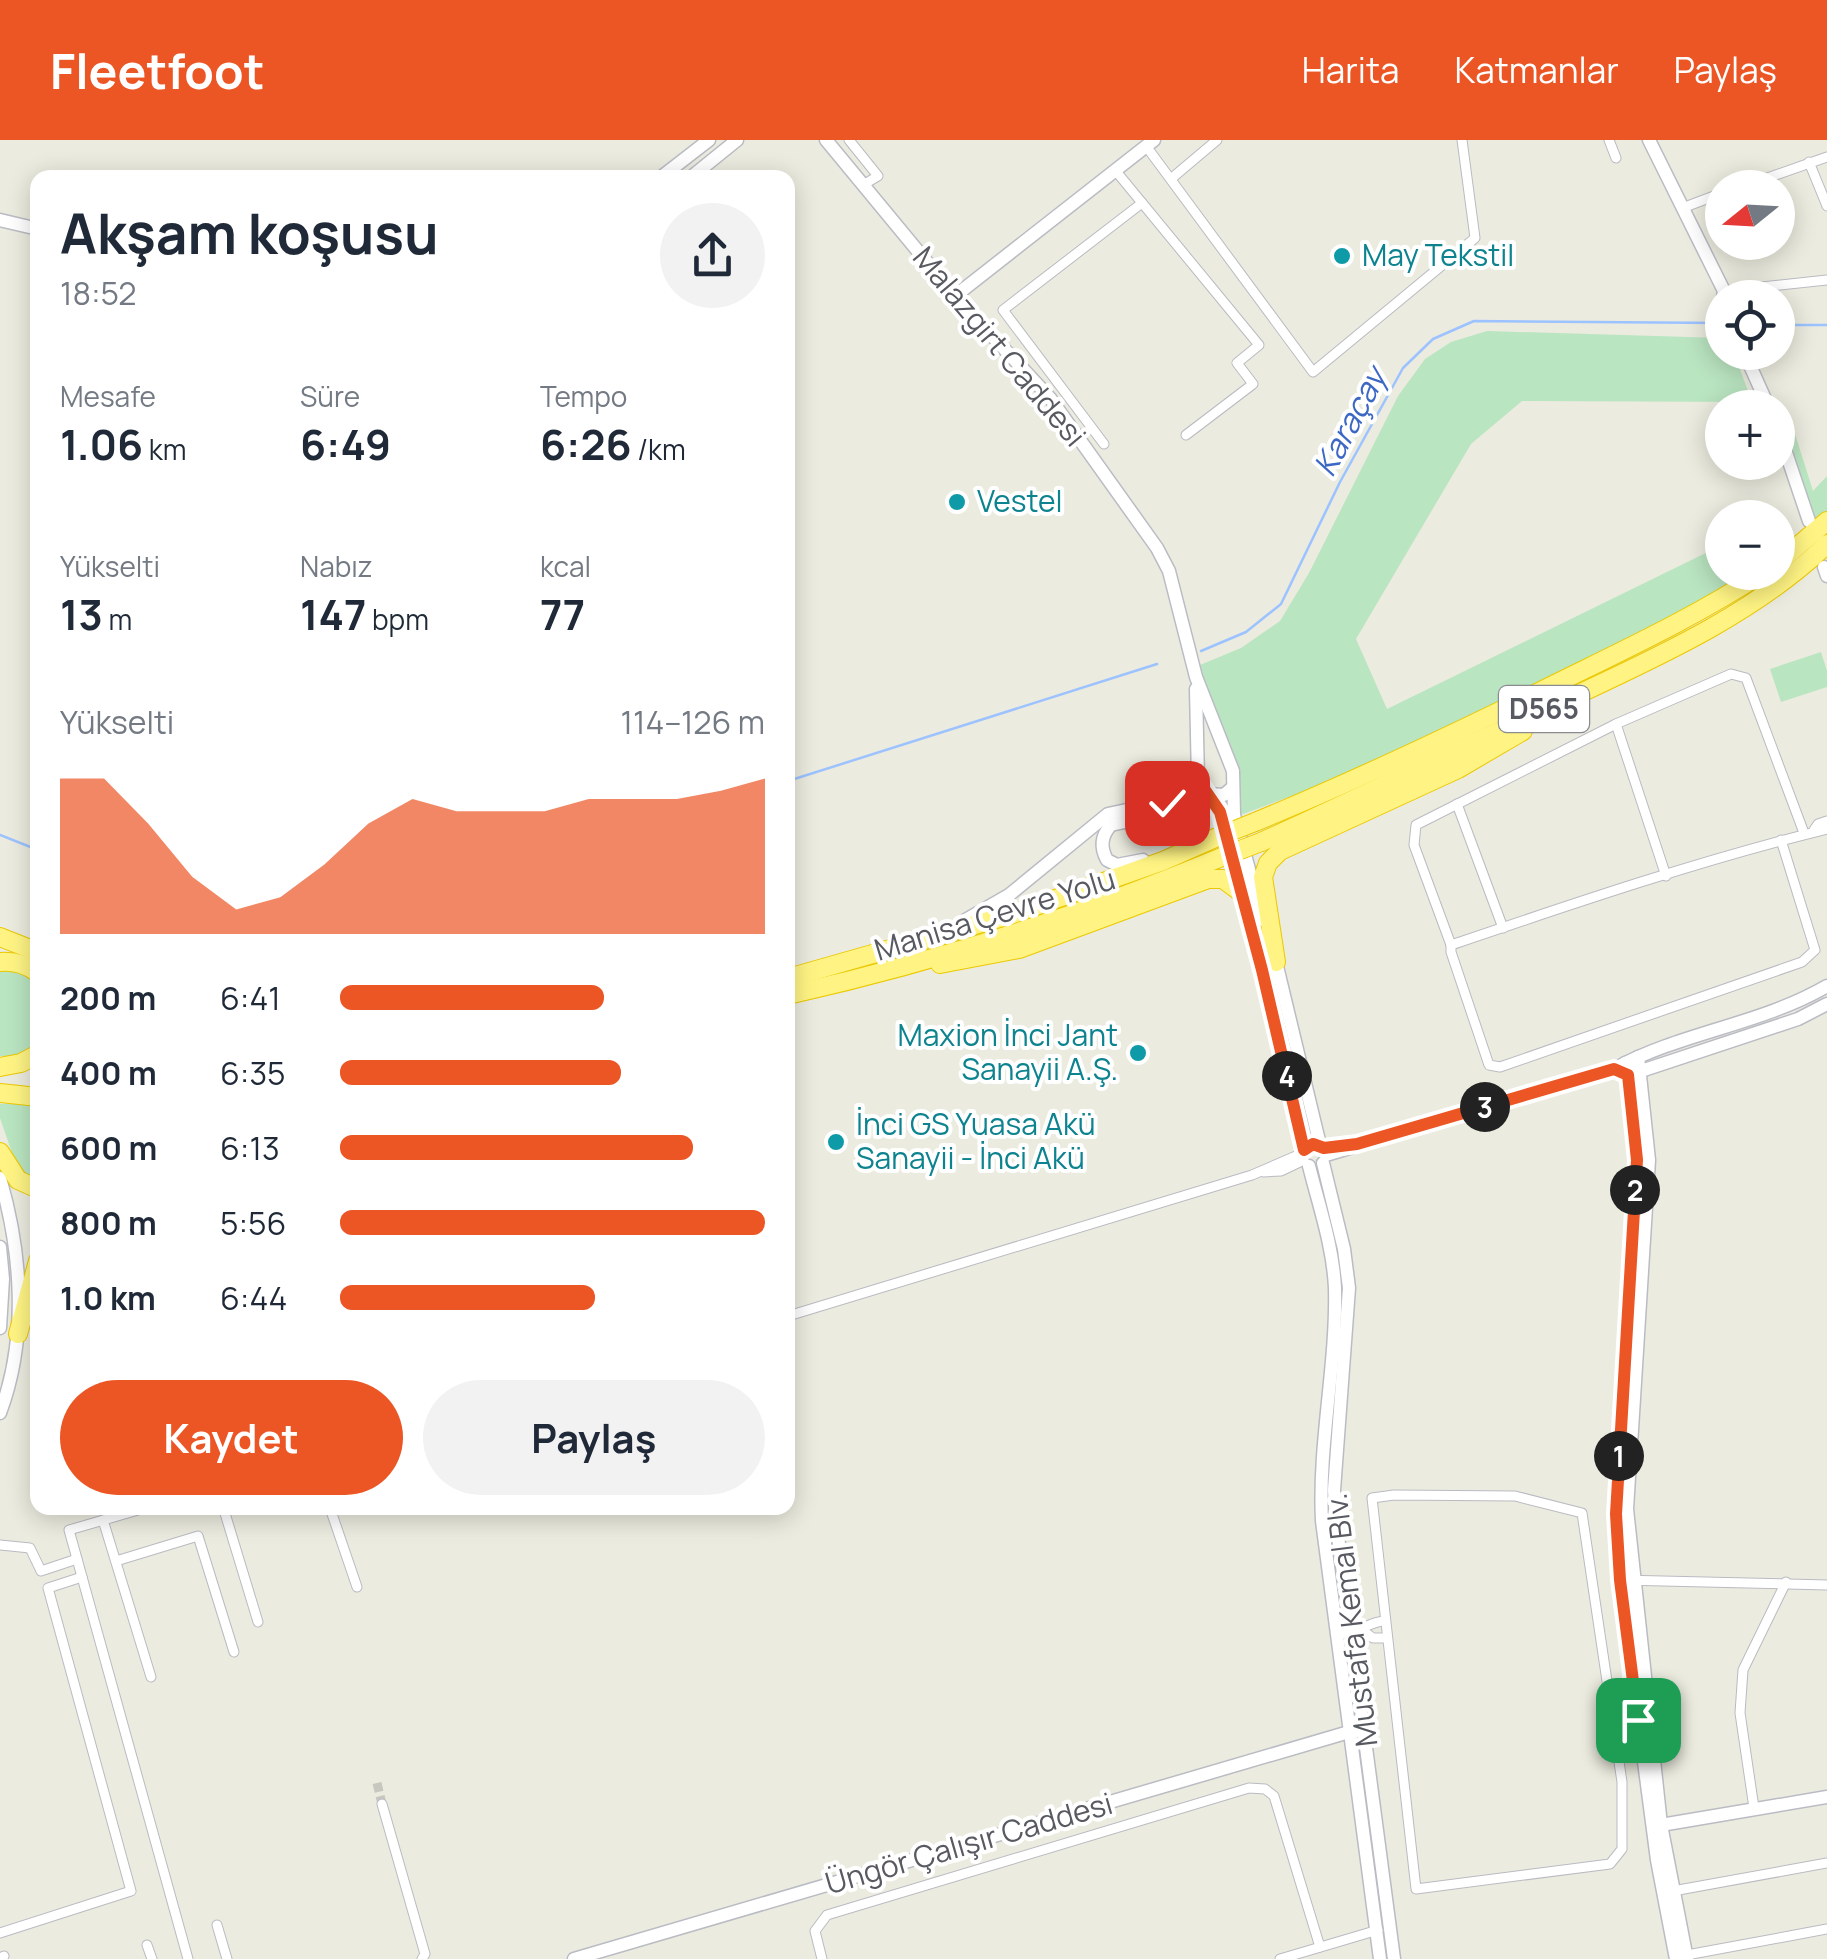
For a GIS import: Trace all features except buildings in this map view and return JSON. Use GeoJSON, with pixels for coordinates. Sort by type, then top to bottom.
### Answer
{"type":"FeatureCollection","features":[{"type":"Feature","properties":{"kind":"highway"},"geometry":{"type":"LineString","coordinates":[[1795,545],[1818,521]]}},
{"type":"Feature","properties":{"kind":"highway","name":"D565"},"geometry":{"type":"LineString","coordinates":[[1616,676],[1757,598],[1827,544]]}},
{"type":"Feature","properties":{"kind":"highway","name":"Manisa Çevre Yolu"},"geometry":{"type":"LineString","coordinates":[[795,976],[1013,914],[1164,861],[1364,777],[1703,612],[1737,590]]}},
{"type":"Feature","properties":{"kind":"highway"},"geometry":{"type":"LineString","coordinates":[[1276,962],[1262,877],[1268,863],[1280,851],[1458,770],[1616,676]]}},
{"type":"Feature","properties":{"kind":"highway","name":"Manisa Çevre Yolu"},"geometry":{"type":"LineString","coordinates":[[795,993],[1050,921],[1261,842],[1616,676]]}},
{"type":"Feature","properties":{"kind":"highway"},"geometry":{"type":"LineString","coordinates":[[875,973],[1019,949],[1208,879],[1223,879],[1239,891]]}},
{"type":"Feature","properties":{"kind":"highway"},"geometry":{"type":"LineString","coordinates":[[0,937],[30,949]]}},
{"type":"Feature","properties":{"kind":"highway"},"geometry":{"type":"LineString","coordinates":[[0,962],[30,967]]}},
{"type":"Feature","properties":{"kind":"highway"},"geometry":{"type":"LineString","coordinates":[[0,1070],[30,1058]]}},
{"type":"Feature","properties":{"kind":"highway"},"geometry":{"type":"LineString","coordinates":[[0,1070],[30,1072]]}},
{"type":"Feature","properties":{"kind":"highway"},"geometry":{"type":"LineString","coordinates":[[0,1092],[30,1093]]}},
{"type":"Feature","properties":{"kind":"highway"},"geometry":{"type":"LineString","coordinates":[[0,1152],[18,1180],[30,1185]]}},
{"type":"Feature","properties":{"kind":"highway"},"geometry":{"type":"LineString","coordinates":[[9,1331],[30,1280]]}},
{"type":"Feature","properties":{"kind":"street"},"geometry":{"type":"LineString","coordinates":[[670,170],[708,140]]}},
{"type":"Feature","properties":{"kind":"street"},"geometry":{"type":"LineString","coordinates":[[700,170],[737,140]]}},
{"type":"Feature","properties":{"kind":"street","name":"Malazgirt Caddesi"},"geometry":{"type":"LineString","coordinates":[[826,140],[955,296],[1050,398],[1156,548],[1169,571],[1196,676]]}},
{"type":"Feature","properties":{"kind":"street"},"geometry":{"type":"LineString","coordinates":[[849,140],[878,176],[863,185]]}},
{"type":"Feature","properties":{"kind":"street"},"geometry":{"type":"LineString","coordinates":[[1172,178],[1218,140]]}},
{"type":"Feature","properties":{"kind":"street"},"geometry":{"type":"LineString","coordinates":[[955,296],[1150,143],[1314,372],[1475,238],[1462,140]]}},
{"type":"Feature","properties":{"kind":"street"},"geometry":{"type":"LineString","coordinates":[[1609,140],[1616,158]]}},
{"type":"Feature","properties":{"kind":"street"},"geometry":{"type":"LineString","coordinates":[[1649,140],[1684,207],[1715,280]]}},
{"type":"Feature","properties":{"kind":"street"},"geometry":{"type":"LineString","coordinates":[[1787,170],[1827,157]]}},
{"type":"Feature","properties":{"kind":"street"},"geometry":{"type":"LineString","coordinates":[[1809,162],[1827,206]]}},
{"type":"Feature","properties":{"kind":"street"},"geometry":{"type":"LineString","coordinates":[[1115,170],[1259,344],[1237,363],[1253,384],[1186,435]]}},
{"type":"Feature","properties":{"kind":"street"},"geometry":{"type":"LineString","coordinates":[[1684,207],[1705,200]]}},
{"type":"Feature","properties":{"kind":"street"},"geometry":{"type":"LineString","coordinates":[[1104,444],[1002,310],[1142,203]]}},
{"type":"Feature","properties":{"kind":"street"},"geometry":{"type":"LineString","coordinates":[[0,220],[30,227]]}},
{"type":"Feature","properties":{"kind":"street"},"geometry":{"type":"LineString","coordinates":[[1795,286],[1827,280]]}},
{"type":"Feature","properties":{"kind":"street"},"geometry":{"type":"LineString","coordinates":[[1795,469],[1818,521]]}},
{"type":"Feature","properties":{"kind":"street"},"geometry":{"type":"LineString","coordinates":[[1781,840],[1809,926],[1815,950],[1811,956],[1500,1066],[1490,1065],[1414,845],[1416,825],[1616,724],[1731,674],[1746,678],[1809,832]]}},
{"type":"Feature","properties":{"kind":"street"},"geometry":{"type":"LineString","coordinates":[[1196,676],[1234,777],[1234,815],[1276,962],[1314,1155]]}},
{"type":"Feature","properties":{"kind":"street"},"geometry":{"type":"LineString","coordinates":[[1196,676],[1199,775],[1220,812],[1314,1155]]}},
{"type":"Feature","properties":{"kind":"street"},"geometry":{"type":"LineString","coordinates":[[1616,724],[1666,876]]}},
{"type":"Feature","properties":{"kind":"street"},"geometry":{"type":"LineString","coordinates":[[876,952],[981,913],[1009,896],[1108,814],[1182,798],[1214,760],[1230,766]]}},
{"type":"Feature","properties":{"kind":"street"},"geometry":{"type":"LineString","coordinates":[[1208,794],[1218,796],[1232,788]]}},
{"type":"Feature","properties":{"kind":"street"},"geometry":{"type":"LineString","coordinates":[[1206,842],[1117,865],[1107,860],[1102,843],[1111,824],[1174,811],[1208,794]]}},
{"type":"Feature","properties":{"kind":"street"},"geometry":{"type":"LineString","coordinates":[[1457,804],[1502,928]]}},
{"type":"Feature","properties":{"kind":"street"},"geometry":{"type":"LineString","coordinates":[[1451,945],[1827,825]]}},
{"type":"Feature","properties":{"kind":"street"},"geometry":{"type":"LineString","coordinates":[[1629,1067],[1785,1008],[1827,986]]}},
{"type":"Feature","properties":{"kind":"street"},"geometry":{"type":"LineString","coordinates":[[795,1314],[1314,1155],[1798,1019],[1827,1004]]}},
{"type":"Feature","properties":{"kind":"street"},"geometry":{"type":"LineString","coordinates":[[1629,1067],[1637,1160],[1616,1514],[1683,1958]]}},
{"type":"Feature","properties":{"kind":"street","name":"Mustafa Kemal Blv."},"geometry":{"type":"LineString","coordinates":[[1314,1155],[1344,1249],[1349,1288],[1334,1490],[1358,1632],[1382,1930],[1380,1959]]}},
{"type":"Feature","properties":{"kind":"street","name":"Mustafa Kemal Blv."},"geometry":{"type":"LineString","coordinates":[[1314,1155],[1335,1287],[1321,1498],[1348,1732],[1382,1930],[1394,1959]]}},
{"type":"Feature","properties":{"kind":"street"},"geometry":{"type":"LineString","coordinates":[[0,1178],[19,1280],[9,1331]]}},
{"type":"Feature","properties":{"kind":"street"},"geometry":{"type":"LineString","coordinates":[[0,1246],[10,1387],[0,1413]]}},
{"type":"Feature","properties":{"kind":"street"},"geometry":{"type":"LineString","coordinates":[[1516,1496],[1582,1512],[1622,1782],[1622,1849],[1610,1864],[1416,1889],[1387,1638],[1372,1498],[1516,1496]]}},
{"type":"Feature","properties":{"kind":"street"},"geometry":{"type":"LineString","coordinates":[[121,1515],[69,1530],[188,1959]]}},
{"type":"Feature","properties":{"kind":"street"},"geometry":{"type":"LineString","coordinates":[[229,1515],[258,1622]]}},
{"type":"Feature","properties":{"kind":"street"},"geometry":{"type":"LineString","coordinates":[[332,1515],[357,1586]]}},
{"type":"Feature","properties":{"kind":"street"},"geometry":{"type":"LineString","coordinates":[[104,1520],[151,1677]]}},
{"type":"Feature","properties":{"kind":"street"},"geometry":{"type":"LineString","coordinates":[[116,1561],[198,1536],[234,1652]]}},
{"type":"Feature","properties":{"kind":"street"},"geometry":{"type":"LineString","coordinates":[[0,1545],[30,1548],[48,1588],[131,1891],[0,1933]]}},
{"type":"Feature","properties":{"kind":"street"},"geometry":{"type":"LineString","coordinates":[[41,1571],[78,1559]]}},
{"type":"Feature","properties":{"kind":"street"},"geometry":{"type":"LineString","coordinates":[[48,1588],[82,1576]]}},
{"type":"Feature","properties":{"kind":"street"},"geometry":{"type":"LineString","coordinates":[[1626,1579],[1827,1584]]}},
{"type":"Feature","properties":{"kind":"street"},"geometry":{"type":"LineString","coordinates":[[1626,1579],[1657,1860],[1683,1958]]}},
{"type":"Feature","properties":{"kind":"street"},"geometry":{"type":"LineString","coordinates":[[1754,1808],[1740,1713],[1743,1670],[1786,1582]]}},
{"type":"Feature","properties":{"kind":"street"},"geometry":{"type":"LineString","coordinates":[[1337,1635],[1358,1632],[1374,1621],[1385,1621]]}},
{"type":"Feature","properties":{"kind":"street"},"geometry":{"type":"LineString","coordinates":[[1358,1632],[1387,1638]]}},
{"type":"Feature","properties":{"kind":"street","name":"Üngör Çalışır Caddesi"},"geometry":{"type":"LineString","coordinates":[[574,1959],[1348,1732],[1364,1731]]}},
{"type":"Feature","properties":{"kind":"street"},"geometry":{"type":"LineString","coordinates":[[822,1959],[815,1930],[827,1915],[838,1910],[1249,1788],[1265,1789],[1274,1796],[1320,1947]]}},
{"type":"Feature","properties":{"kind":"street"},"geometry":{"type":"LineString","coordinates":[[1661,1825],[1827,1796]]}},
{"type":"Feature","properties":{"kind":"street"},"geometry":{"type":"LineString","coordinates":[[382,1804],[425,1954],[422,1959]]}},
{"type":"Feature","properties":{"kind":"street"},"geometry":{"type":"LineString","coordinates":[[1673,1891],[1827,1863]]}},
{"type":"Feature","properties":{"kind":"street"},"geometry":{"type":"LineString","coordinates":[[217,1926],[226,1959]]}},
{"type":"Feature","properties":{"kind":"street"},"geometry":{"type":"LineString","coordinates":[[1683,1958],[1827,1929]]}},
{"type":"Feature","properties":{"kind":"street"},"geometry":{"type":"LineString","coordinates":[[1280,1959],[1382,1930]]}},
{"type":"Feature","properties":{"kind":"street"},"geometry":{"type":"LineString","coordinates":[[148,1945],[152,1959]]}},
{"type":"Feature","properties":{"kind":"green space"},"geometry":{"type":"Polygon","coordinates":[[[1487,331],[1705,337],[1705,370],[1740,370],[1748,390],[1705,390],[1705,402],[1522,401],[1471,444],[1356,639],[1387,709],[1705,553],[1705,590],[1723,590],[1692,609],[1363,769],[1238,816],[1240,780],[1211,714],[1200,665],[1241,648],[1280,621],[1309,573],[1398,396],[1425,359],[1451,342],[1487,331]]]}},
{"type":"Feature","properties":{"kind":"green space"},"geometry":{"type":"Polygon","coordinates":[[[1795,434],[1813,491],[1827,476],[1827,512],[1817,523],[1795,457],[1795,434]]]}},
{"type":"Feature","properties":{"kind":"green space"},"geometry":{"type":"Polygon","coordinates":[[[1821,652],[1827,687],[1781,702],[1770,669],[1821,652]]]}},
{"type":"Feature","properties":{"kind":"green space"},"geometry":{"type":"Polygon","coordinates":[[[12,968],[30,978],[30,1051],[22,1056],[0,1056],[0,969],[12,968]]]}},
{"type":"Feature","properties":{"kind":"green space"},"geometry":{"type":"Polygon","coordinates":[[[30,1103],[30,1178],[18,1170],[0,1118],[0,1104],[30,1103]]]}},
{"type":"Feature","properties":{"kind":"waterway","name":"Karaçay"},"geometry":{"type":"LineString","coordinates":[[1201,651],[1246,632],[1281,604],[1340,482],[1403,368],[1433,339],[1474,321],[1705,323]]}},
{"type":"Feature","properties":{"kind":"waterway","name":"Karaçay"},"geometry":{"type":"LineString","coordinates":[[1795,325],[1827,325]]}},
{"type":"Feature","properties":{"kind":"waterway","name":"Karaçay"},"geometry":{"type":"LineString","coordinates":[[795,779],[1157,664]]}},
{"type":"Feature","properties":{"kind":"waterway","name":"Karaçay"},"geometry":{"type":"LineString","coordinates":[[0,835],[30,847]]}},
{"type":"Feature","properties":{"kind":"tunnel"},"geometry":{"type":"LineString","coordinates":[[377,1783],[382,1804]]}},
{"type":"Feature","properties":{"kind":"place","name":"May Tekstil"},"geometry":{"type":"Point","coordinates":[1342,256]}},
{"type":"Feature","properties":{"kind":"place","name":"Vestel"},"geometry":{"type":"Point","coordinates":[957,502]}},
{"type":"Feature","properties":{"kind":"place","name":"Maxion İnci Jant Sanayii A.Ş."},"geometry":{"type":"Point","coordinates":[1138,1053]}},
{"type":"Feature","properties":{"kind":"place","name":"İnci GS Yuasa Akü Sanayii - İnci Akü"},"geometry":{"type":"Point","coordinates":[836,1142]}},
{"type":"Feature","properties":{"kind":"route"},"geometry":{"type":"LineString","coordinates":[[1167,803],[1182,798],[1198,780],[1220,812],[1304,1150],[1313,1144],[1324,1148],[1357,1144],[1614,1069],[1628,1075],[1637,1160],[1616,1514],[1620,1580],[1638,1720]]}}]}
